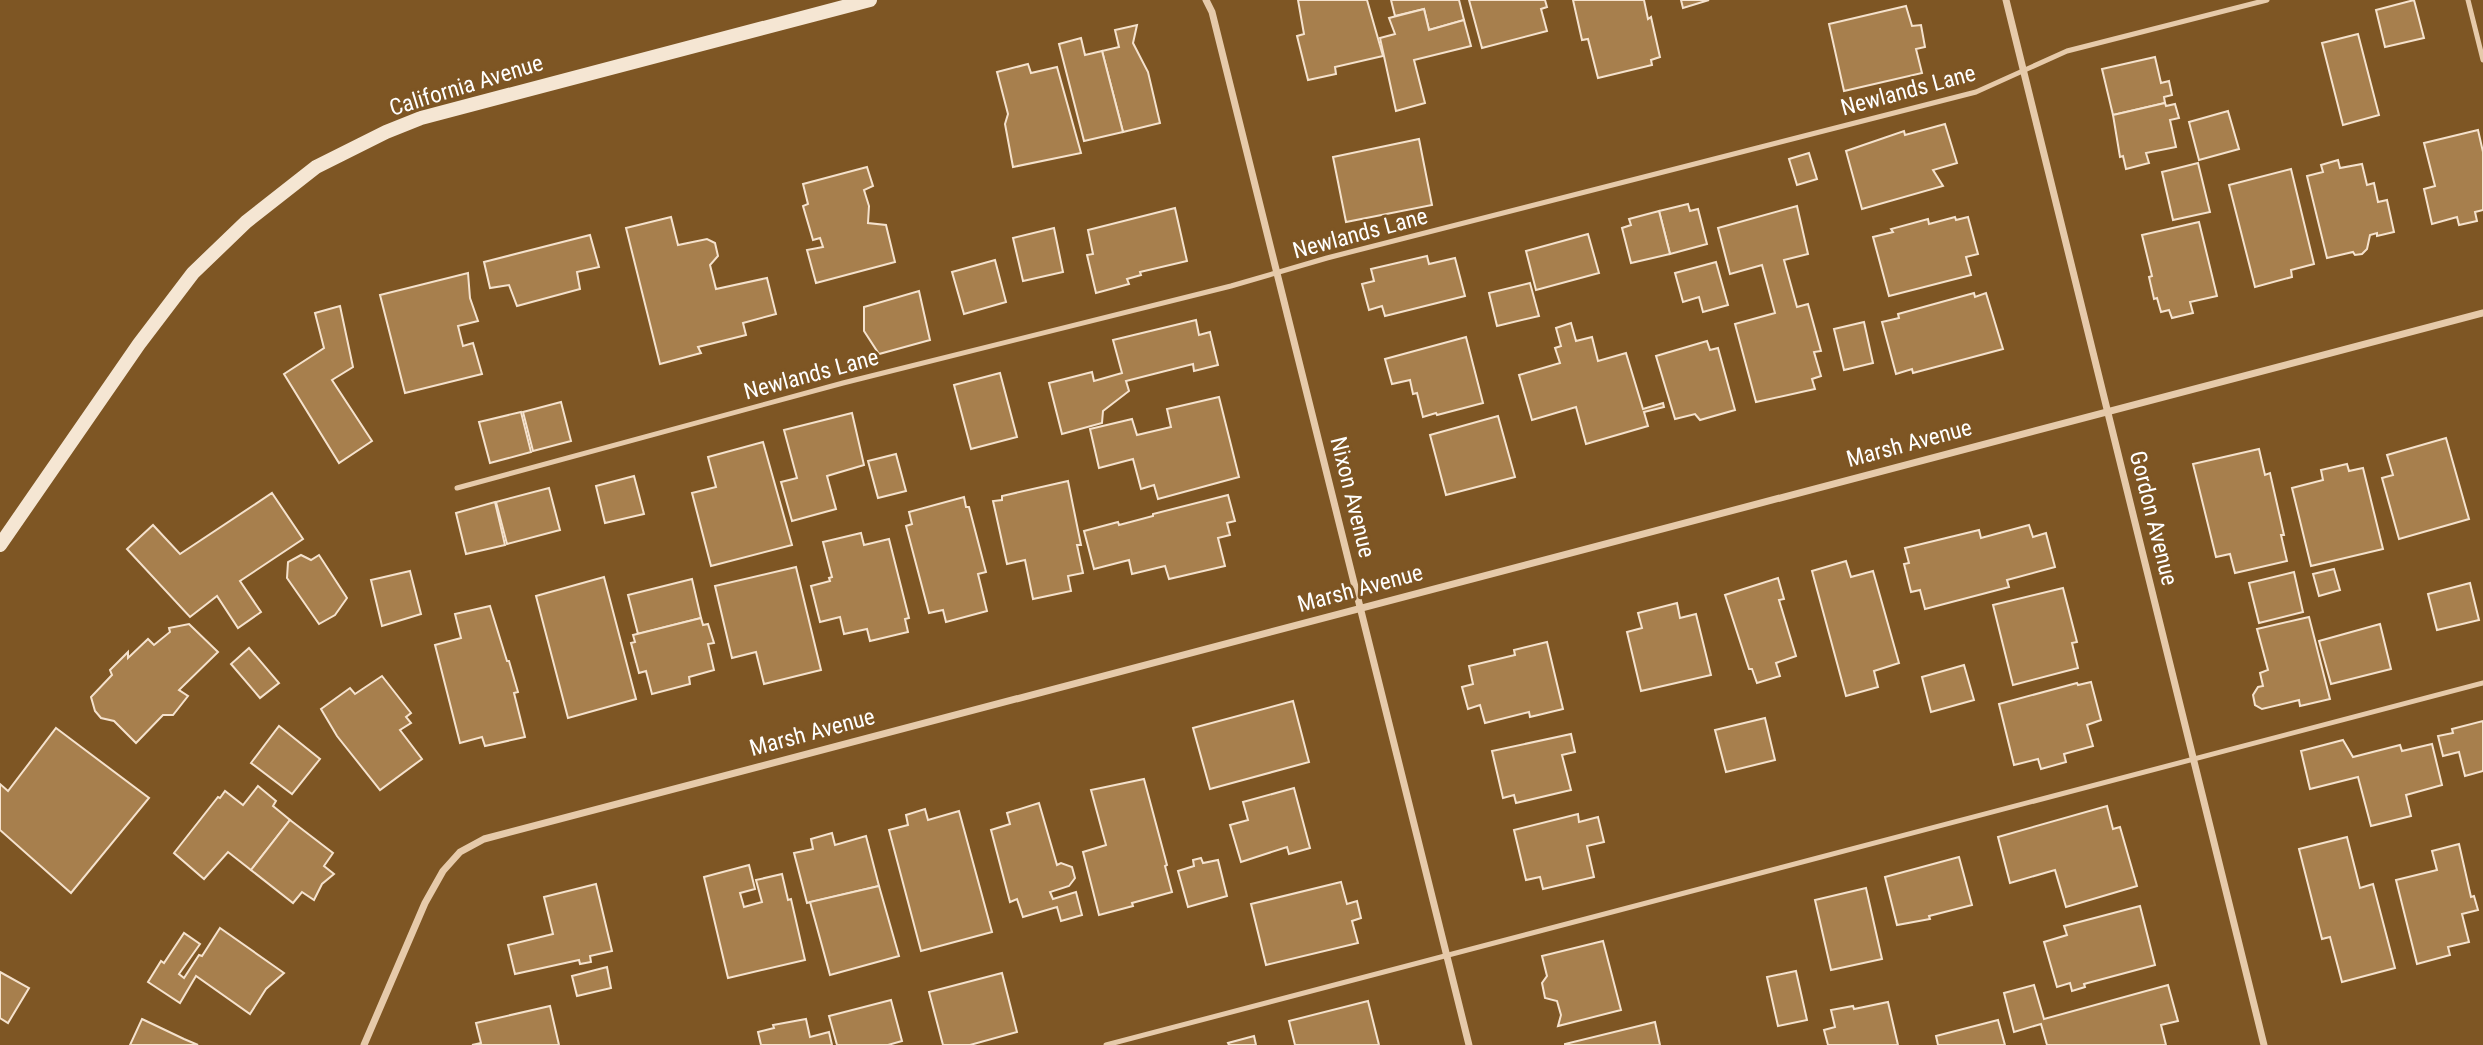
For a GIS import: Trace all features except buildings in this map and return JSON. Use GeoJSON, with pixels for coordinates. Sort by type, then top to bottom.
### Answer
{"type":"FeatureCollection","features":[{"type":"Feature","properties":{"kind":"main road","name":"California Avenue"},"geometry":{"type":"LineString","coordinates":[[0,545],[139,344],[193,273],[246,222],[316,167],[421,118],[870,0]]}},
{"type":"Feature","properties":{"kind":"street","name":"Nixon Avenue"},"geometry":{"type":"LineString","coordinates":[[1206,0],[1212,12],[1278,273],[1469,1045]]}},
{"type":"Feature","properties":{"kind":"street","name":"Gordon Avenue"},"geometry":{"type":"LineString","coordinates":[[2006,0],[2264,1045]]}},
{"type":"Feature","properties":{"kind":"street","name":"Marsh Avenue"},"geometry":{"type":"LineString","coordinates":[[364,1045],[425,903],[443,871],[460,852],[484,839],[2483,313]]}},
{"type":"Feature","properties":{"kind":"lane","name":"Newlands Lane"},"geometry":{"type":"LineString","coordinates":[[457,488],[843,383],[1976,92],[2067,51],[2267,0]]}},
{"type":"Feature","properties":{"kind":"lane"},"geometry":{"type":"LineString","coordinates":[[2468,0],[2483,60]]}},
{"type":"Feature","properties":{"kind":"lane"},"geometry":{"type":"LineString","coordinates":[[1106,1045],[2483,683]]}}]}
